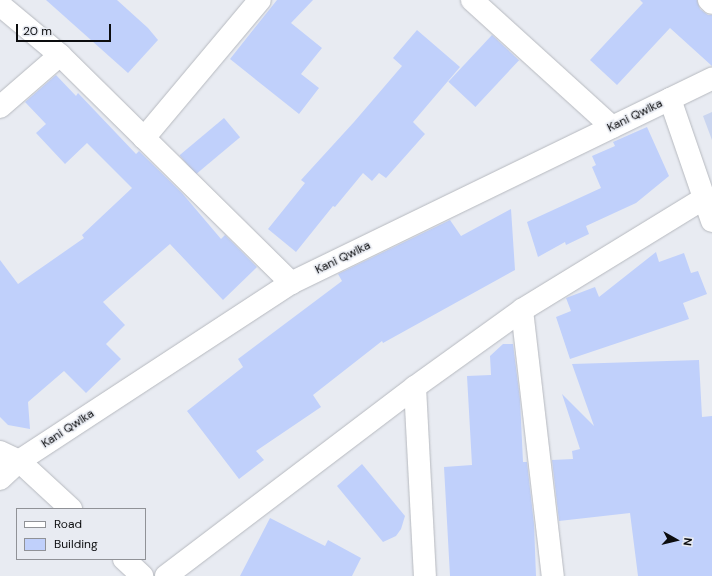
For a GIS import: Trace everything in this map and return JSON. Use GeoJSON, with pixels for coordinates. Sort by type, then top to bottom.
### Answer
{"type":"FeatureCollection","features":[{"type":"Feature","properties":{"kind":"street"},"geometry":{"type":"LineString","coordinates":[[144,138],[260,0]]}},
{"type":"Feature","properties":{"kind":"street"},"geometry":{"type":"LineString","coordinates":[[472,0],[612,127]]}},
{"type":"Feature","properties":{"kind":"street"},"geometry":{"type":"LineString","coordinates":[[709,0],[712,3]]}},
{"type":"Feature","properties":{"kind":"street"},"geometry":{"type":"LineString","coordinates":[[0,5],[60,56],[291,283]]}},
{"type":"Feature","properties":{"kind":"street"},"geometry":{"type":"LineString","coordinates":[[0,107],[60,56]]}},
{"type":"Feature","properties":{"kind":"street","name":"Kani Qwlka"},"geometry":{"type":"LineString","coordinates":[[0,479],[10,456],[291,283],[712,79]]}},
{"type":"Feature","properties":{"kind":"street"},"geometry":{"type":"LineString","coordinates":[[670,99],[703,199],[712,221]]}},
{"type":"Feature","properties":{"kind":"street"},"geometry":{"type":"LineString","coordinates":[[166,576],[185,569],[415,387],[522,310],[703,199]]}},
{"type":"Feature","properties":{"kind":"street"},"geometry":{"type":"LineString","coordinates":[[522,310],[554,576]]}},
{"type":"Feature","properties":{"kind":"street"},"geometry":{"type":"LineString","coordinates":[[415,387],[425,576]]}},
{"type":"Feature","properties":{"kind":"street"},"geometry":{"type":"LineString","coordinates":[[10,456],[70,508]]}},
{"type":"Feature","properties":{"kind":"street"},"geometry":{"type":"LineString","coordinates":[[125,560],[142,576]]}},
{"type":"Feature","properties":{"kind":"shaded area"},"geometry":{"type":"Polygon","coordinates":[[[712,112],[712,140],[703,116],[712,112]]]}},
{"type":"Feature","properties":{"kind":"building"},"geometry":{"type":"Polygon","coordinates":[[[46,0],[117,0],[148,28],[158,40],[128,73],[46,0]]]}},
{"type":"Feature","properties":{"kind":"building"},"geometry":{"type":"Polygon","coordinates":[[[277,0],[313,0],[291,23],[322,48],[301,74],[319,88],[299,114],[230,59],[277,0]]]}},
{"type":"Feature","properties":{"kind":"building"},"geometry":{"type":"Polygon","coordinates":[[[640,0],[697,0],[700,9],[708,15],[712,15],[712,66],[670,28],[617,85],[590,60],[643,3],[640,0]]]}},
{"type":"Feature","properties":{"kind":"building"},"geometry":{"type":"Polygon","coordinates":[[[417,30],[460,67],[413,122],[425,134],[386,178],[379,173],[372,181],[363,173],[335,207],[333,206],[296,252],[268,229],[305,183],[301,180],[354,122],[402,66],[393,58],[417,30]]]}},
{"type":"Feature","properties":{"kind":"building"},"geometry":{"type":"Polygon","coordinates":[[[492,35],[519,60],[475,107],[448,82],[492,35]]]}},
{"type":"Feature","properties":{"kind":"building"},"geometry":{"type":"Polygon","coordinates":[[[56,75],[76,96],[78,93],[136,154],[139,151],[182,193],[221,239],[225,235],[257,267],[223,300],[170,244],[103,302],[125,325],[106,344],[121,359],[86,393],[64,371],[28,402],[30,429],[8,425],[0,417],[0,260],[18,284],[84,238],[82,235],[132,188],[87,143],[65,164],[36,133],[46,124],[25,102],[56,75]]]}},
{"type":"Feature","properties":{"kind":"building"},"geometry":{"type":"Polygon","coordinates":[[[224,118],[240,137],[196,174],[180,155],[224,118]]]}},
{"type":"Feature","properties":{"kind":"building"},"geometry":{"type":"Polygon","coordinates":[[[647,127],[669,176],[636,203],[586,226],[589,234],[566,245],[565,242],[538,257],[527,222],[601,188],[592,167],[596,165],[592,156],[615,146],[613,142],[647,127]]]}},
{"type":"Feature","properties":{"kind":"building"},"geometry":{"type":"Polygon","coordinates":[[[511,209],[515,270],[383,343],[382,341],[313,395],[321,407],[256,451],[264,460],[239,479],[187,411],[243,367],[238,359],[342,281],[338,274],[450,220],[461,236],[511,209]]]}},
{"type":"Feature","properties":{"kind":"building"},"geometry":{"type":"Polygon","coordinates":[[[656,252],[659,262],[684,253],[691,273],[698,271],[707,294],[683,303],[689,319],[570,359],[556,317],[571,311],[566,298],[595,287],[599,297],[656,252]]]}},
{"type":"Feature","properties":{"kind":"building"},"geometry":{"type":"Polygon","coordinates":[[[503,344],[513,344],[520,399],[523,462],[527,462],[534,524],[536,576],[450,576],[444,467],[472,465],[467,376],[491,375],[490,356],[503,344]]]}},
{"type":"Feature","properties":{"kind":"building"},"geometry":{"type":"Polygon","coordinates":[[[699,360],[702,417],[712,416],[712,576],[638,576],[630,513],[559,521],[552,460],[573,459],[572,451],[580,449],[562,394],[594,426],[572,364],[699,360]]]}},
{"type":"Feature","properties":{"kind":"building"},"geometry":{"type":"Polygon","coordinates":[[[362,464],[405,516],[401,529],[396,536],[383,542],[337,486],[362,464]]]}},
{"type":"Feature","properties":{"kind":"building"},"geometry":{"type":"Polygon","coordinates":[[[270,518],[325,546],[328,540],[361,558],[352,576],[240,576],[270,518]]]}}]}
